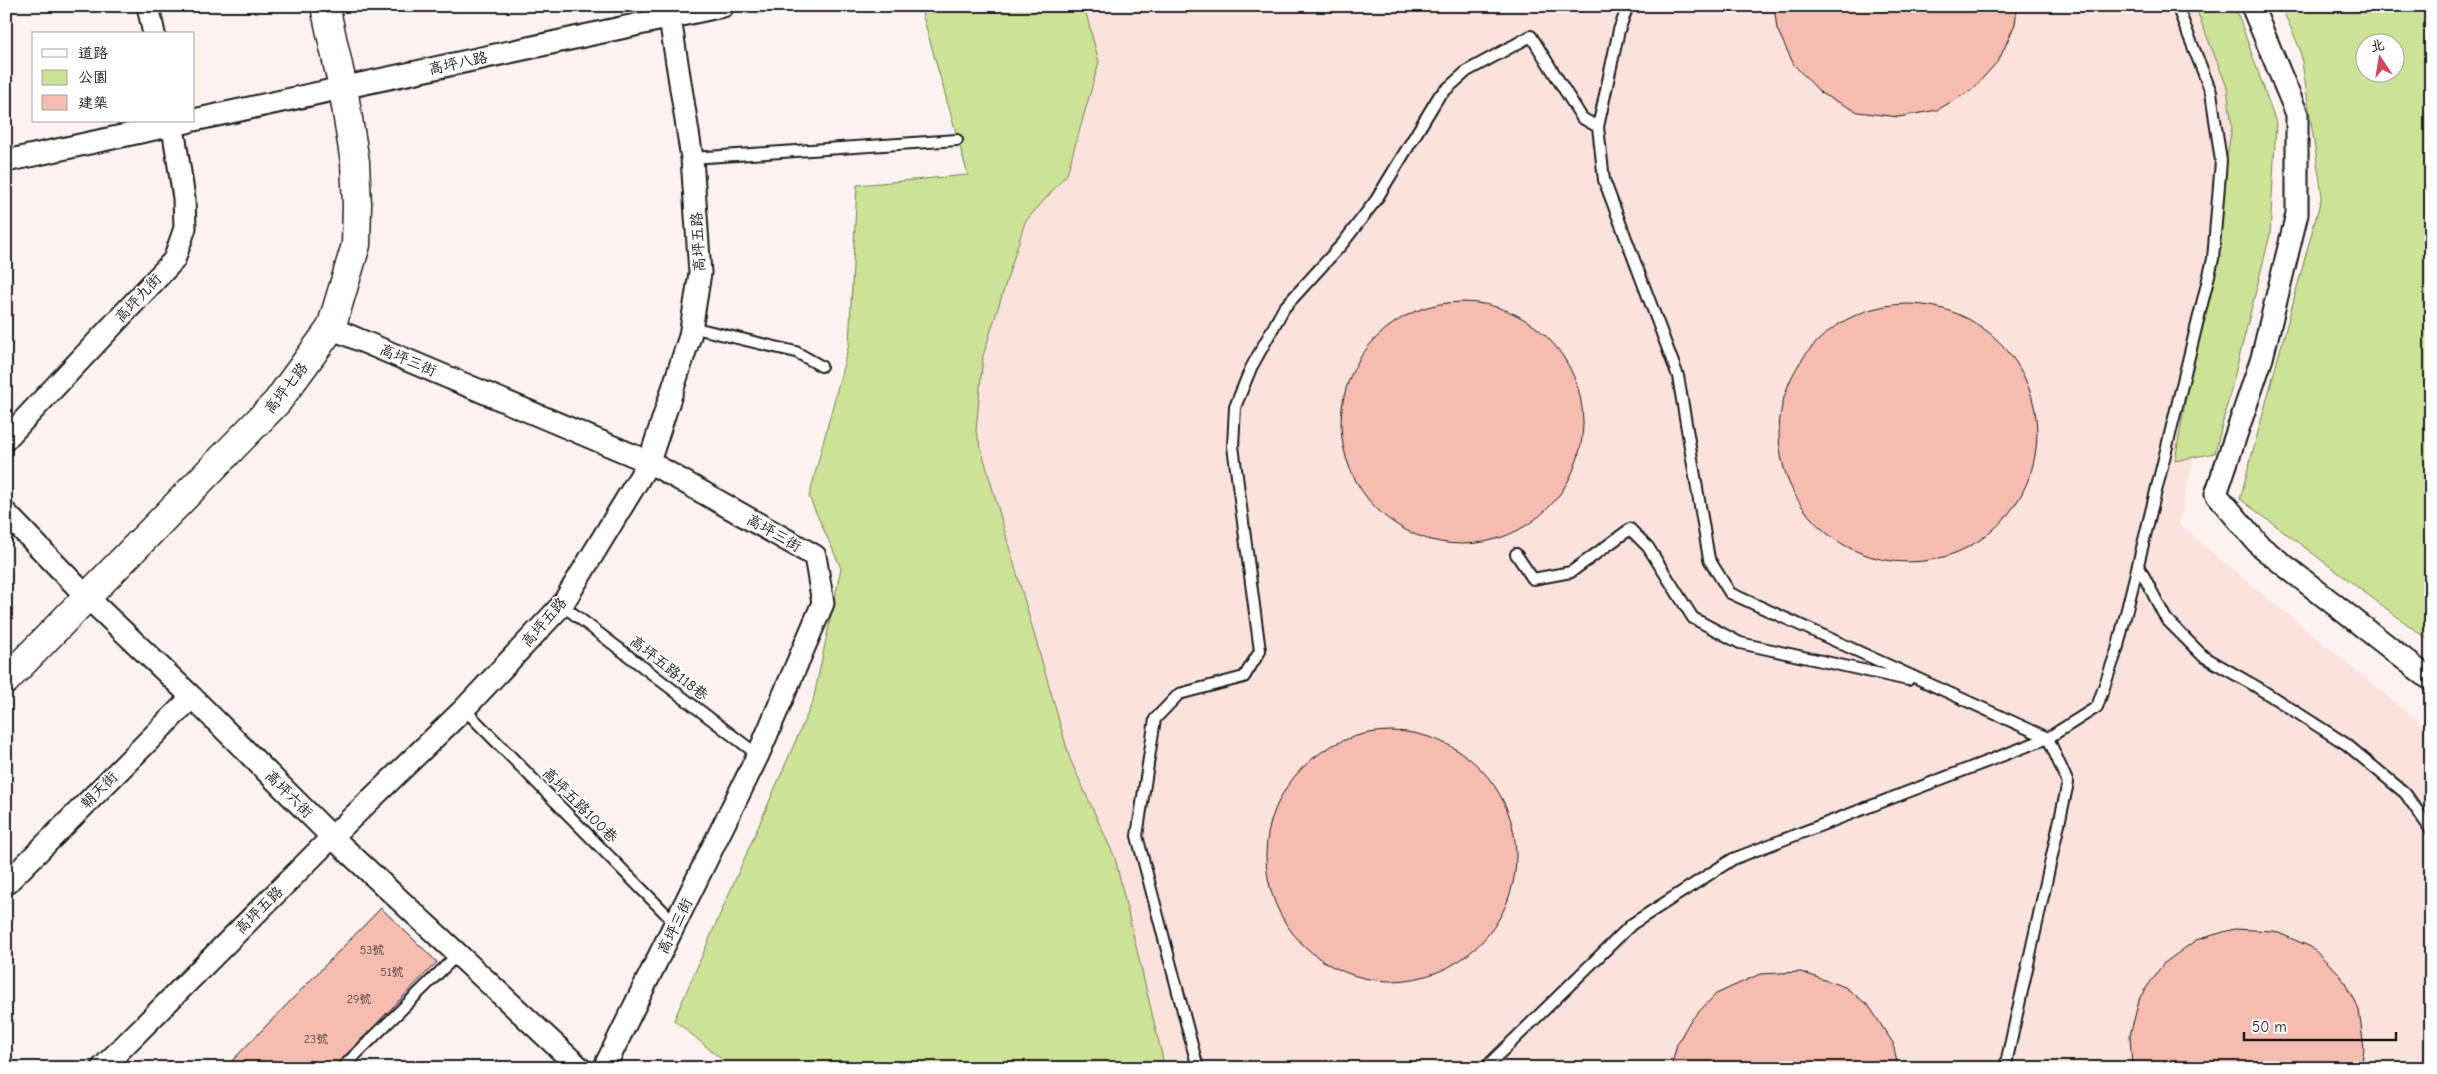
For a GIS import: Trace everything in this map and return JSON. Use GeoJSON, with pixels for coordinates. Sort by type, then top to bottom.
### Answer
{"type":"FeatureCollection","features":[{"type":"Feature","properties":{"kind":"street"},"geometry":{"type":"LineString","coordinates":[[148,6],[154,32]]}},
{"type":"Feature","properties":{"kind":"street","name":"高坪七路"},"geometry":{"type":"LineString","coordinates":[[6,680],[278,402],[331,328],[356,245],[357,205],[355,162],[343,88],[325,6]]}},
{"type":"Feature","properties":{"kind":"street","name":"高坪八路"},"geometry":{"type":"LineString","coordinates":[[195,119],[343,88],[669,12],[723,6]]}},
{"type":"Feature","properties":{"kind":"street"},"geometry":{"type":"LineString","coordinates":[[2252,6],[2297,114],[2297,214],[2262,358],[2216,494],[2261,548],[2431,680]]}},
{"type":"Feature","properties":{"kind":"street","name":"高坪五路"},"geometry":{"type":"LineString","coordinates":[[102,1068],[332,837],[464,709],[562,605],[649,462],[691,327],[700,273],[692,158],[669,12]]}},
{"type":"Feature","properties":{"kind":"street","name":"高坪八路"},"geometry":{"type":"LineString","coordinates":[[6,161],[182,122]]}},
{"type":"Feature","properties":{"kind":"street","name":"高坪九街"},"geometry":{"type":"LineString","coordinates":[[6,439],[174,260],[185,228],[182,122]]}},
{"type":"Feature","properties":{"kind":"street","name":"高坪三街"},"geometry":{"type":"LineString","coordinates":[[331,328],[649,462],[815,556],[823,603],[758,755],[604,1068]]}},
{"type":"Feature","properties":{"kind":"street","name":"高坪六街"},"geometry":{"type":"LineString","coordinates":[[6,513],[88,598],[192,697],[332,837],[580,1068]]}},
{"type":"Feature","properties":{"kind":"street","name":"朝天街"},"geometry":{"type":"LineString","coordinates":[[6,884],[192,697]]}},
{"type":"Feature","properties":{"kind":"lane"},"geometry":{"type":"LineString","coordinates":[[1628,6],[1619,30],[1598,126],[1604,180],[1678,376],[1708,559],[1730,593],[2048,738],[2068,783],[2005,1068]]}},
{"type":"Feature","properties":{"kind":"lane"},"geometry":{"type":"LineString","coordinates":[[1485,1068],[1632,924],[1733,859],[2048,738],[2097,706],[2118,650],[2213,259],[2221,161],[2211,92],[2177,6]]}},
{"type":"Feature","properties":{"kind":"lane"},"geometry":{"type":"LineString","coordinates":[[1198,1068],[1137,836],[1155,719],[1178,694],[1244,677],[1260,651],[1233,446],[1235,407],[1251,368],[1284,308],[1342,243],[1376,200],[1439,96],[1467,71],[1531,36],[1582,118],[1598,126]]}},
{"type":"Feature","properties":{"kind":"lane"},"geometry":{"type":"LineString","coordinates":[[692,158],[958,140]]}},
{"type":"Feature","properties":{"kind":"lane"},"geometry":{"type":"LineString","coordinates":[[691,327],[796,352],[822,366]]}},
{"type":"Feature","properties":{"kind":"lane"},"geometry":{"type":"LineString","coordinates":[[1516,554],[1533,579],[1571,572],[1630,529],[1648,547],[1694,618],[1740,643],[1929,684]]}},
{"type":"Feature","properties":{"kind":"lane"},"geometry":{"type":"LineString","coordinates":[[2138,564],[2166,619],[2203,656],[2257,687],[2346,744],[2405,792],[2431,830]]}},
{"type":"Feature","properties":{"kind":"lane","name":"高坪五路118巷"},"geometry":{"type":"LineString","coordinates":[[562,605],[758,755]]}},
{"type":"Feature","properties":{"kind":"lane","name":"高坪五路100巷"},"geometry":{"type":"LineString","coordinates":[[464,709],[676,923]]}},
{"type":"Feature","properties":{"kind":"lane"},"geometry":{"type":"LineString","coordinates":[[342,1068],[457,955]]}},
{"type":"Feature","properties":{"kind":"shaded area"},"geometry":{"type":"Polygon","coordinates":[[[965,6],[2218,6],[2263,133],[2179,525],[2431,732],[2431,1068],[1071,1068],[937,397],[987,199],[965,6]]]}},
{"type":"Feature","properties":{"kind":"green space"},"geometry":{"type":"Polygon","coordinates":[[[920,6],[1084,6],[1099,62],[1067,174],[1025,222],[983,356],[976,431],[1070,759],[1115,858],[1165,1068],[738,1068],[731,1067],[674,1020],[813,701],[841,568],[809,497],[849,344],[857,185],[968,175],[920,6]]]}},
{"type":"Feature","properties":{"kind":"green space"},"geometry":{"type":"Polygon","coordinates":[[[2195,6],[2235,6],[2276,123],[2270,235],[2215,453],[2175,461],[2232,127],[2227,87],[2195,6]]]}},
{"type":"Feature","properties":{"kind":"green space"},"geometry":{"type":"Polygon","coordinates":[[[2281,6],[2431,6],[2431,642],[2240,499],[2322,195],[2300,49],[2281,6]]]}},
{"type":"Feature","properties":{"kind":"building"},"geometry":{"type":"Polygon","coordinates":[[[1774,6],[2017,6],[2015,24],[1999,60],[1972,90],[1937,110],[1898,117],[1858,112],[1822,94],[1794,65],[1777,29],[1774,6]]]}},
{"type":"Feature","properties":{"kind":"building"},"geometry":{"type":"Polygon","coordinates":[[[1462,302],[1486,304],[1519,316],[1539,330],[1555,346],[1569,366],[1578,388],[1583,423],[1581,447],[1569,480],[1555,500],[1539,516],[1519,530],[1497,539],[1462,544],[1438,542],[1405,530],[1385,516],[1369,500],[1355,480],[1346,458],[1341,423],[1343,399],[1355,366],[1369,346],[1385,330],[1405,316],[1427,307],[1462,302]]]}},
{"type":"Feature","properties":{"kind":"building"},"geometry":{"type":"Polygon","coordinates":[[[1908,304],[1933,307],[1969,319],[1990,333],[2008,351],[2022,372],[2027,384],[2034,408],[2037,433],[2034,458],[2022,494],[2008,515],[1990,533],[1969,547],[1957,552],[1933,559],[1908,562],[1883,559],[1847,547],[1826,533],[1808,515],[1794,494],[1789,482],[1782,458],[1779,433],[1782,408],[1794,372],[1808,351],[1826,333],[1847,319],[1859,314],[1883,307],[1908,304]]]}},
{"type":"Feature","properties":{"kind":"building"},"geometry":{"type":"Polygon","coordinates":[[[1379,731],[1403,731],[1439,740],[1461,752],[1488,777],[1507,808],[1514,832],[1516,856],[1514,880],[1507,904],[1495,926],[1470,953],[1439,972],[1427,976],[1403,981],[1379,981],[1343,972],[1321,960],[1294,935],[1275,904],[1271,892],[1266,868],[1266,844],[1275,808],[1287,786],[1312,759],[1343,740],[1355,736],[1379,731]]]}},
{"type":"Feature","properties":{"kind":"building"},"geometry":{"type":"Polygon","coordinates":[[[381,908],[437,962],[333,1068],[225,1068],[381,908]]]}},
{"type":"Feature","properties":{"kind":"building"},"geometry":{"type":"Polygon","coordinates":[[[2234,929],[2274,931],[2311,947],[2340,974],[2359,1010],[2364,1049],[2361,1068],[2132,1068],[2130,1035],[2140,997],[2163,964],[2196,940],[2234,929]]]}},
{"type":"Feature","properties":{"kind":"building"},"geometry":{"type":"Polygon","coordinates":[[[1801,972],[1845,987],[1869,1006],[1893,1043],[1898,1068],[1671,1068],[1677,1044],[1690,1021],[1716,994],[1760,974],[1801,972]]]}}]}
